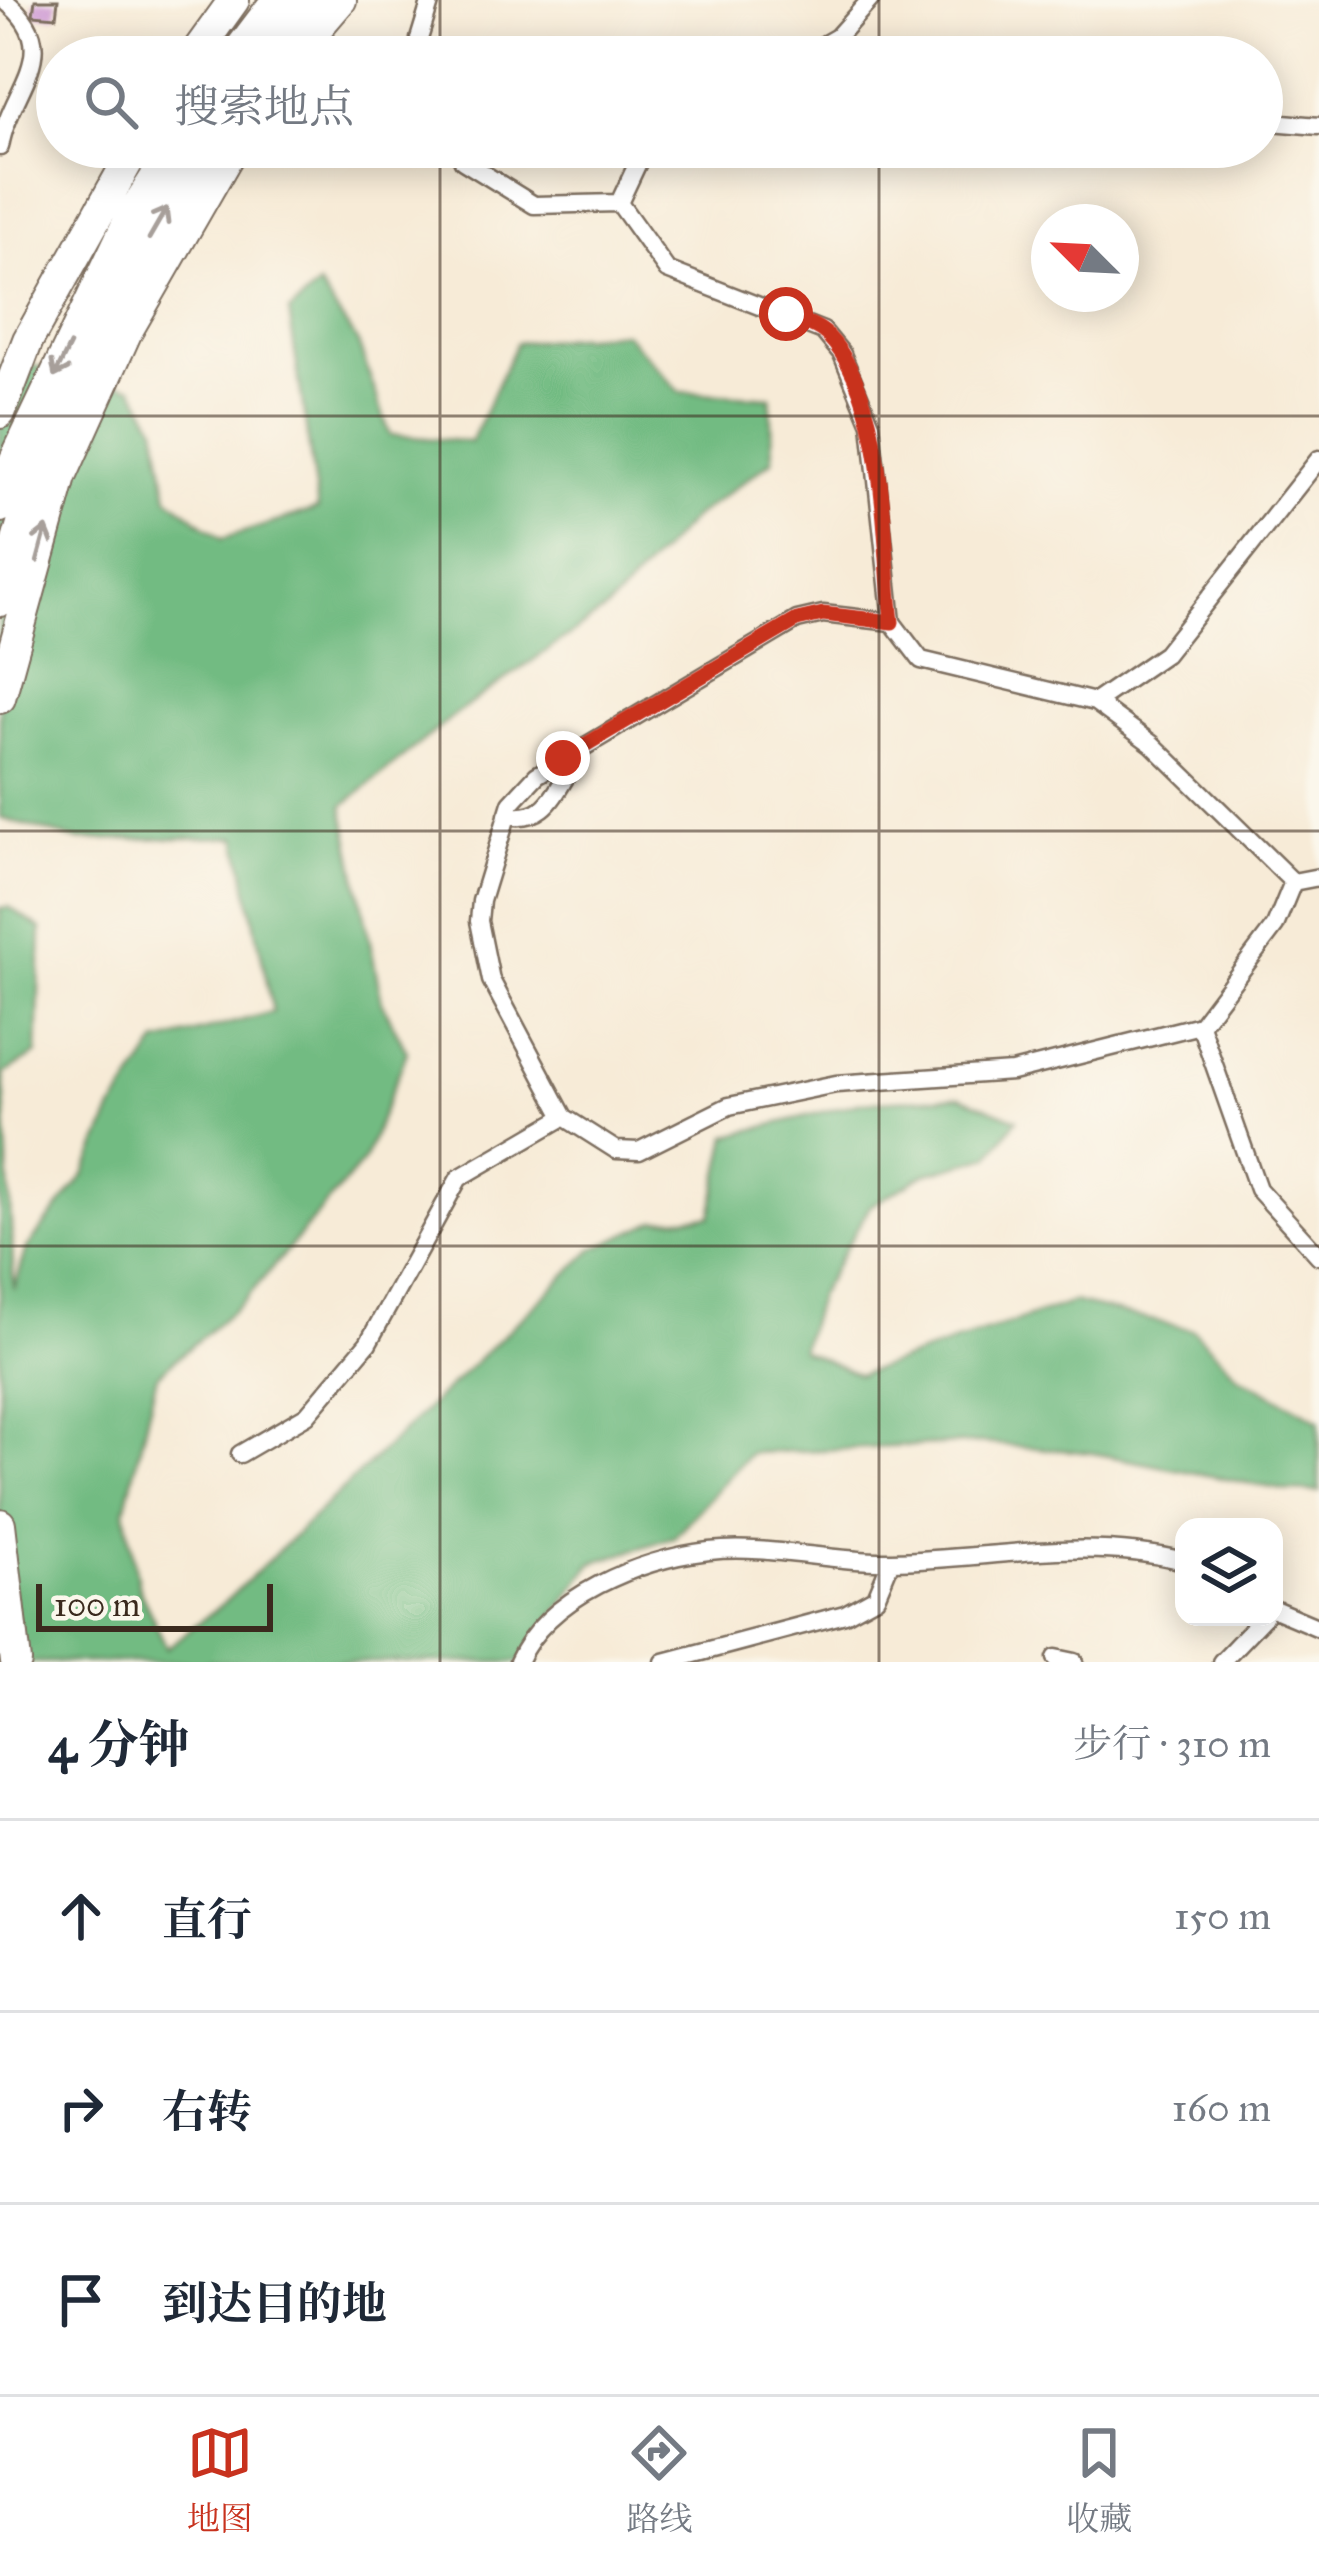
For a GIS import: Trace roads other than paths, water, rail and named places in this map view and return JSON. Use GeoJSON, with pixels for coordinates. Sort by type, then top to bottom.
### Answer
{"type":"FeatureCollection","features":[{"type":"Feature","properties":{"kind":"highway"},"geometry":{"type":"LineString","coordinates":[[208,36],[235,0]]}},
{"type":"Feature","properties":{"kind":"highway"},"geometry":{"type":"LineString","coordinates":[[250,36],[277,0]]}},
{"type":"Feature","properties":{"kind":"highway"},"geometry":{"type":"LineString","coordinates":[[282,36],[310,0]]}},
{"type":"Feature","properties":{"kind":"highway"},"geometry":{"type":"LineString","coordinates":[[310,36],[341,0]]}},
{"type":"Feature","properties":{"kind":"highway"},"geometry":{"type":"LineString","coordinates":[[0,413],[28,340],[124,168]]}},
{"type":"Feature","properties":{"kind":"highway"},"geometry":{"type":"LineString","coordinates":[[0,507],[12,466],[132,214],[162,168]]}},
{"type":"Feature","properties":{"kind":"highway"},"geometry":{"type":"LineString","coordinates":[[0,601],[36,475],[155,226],[192,168]]}},
{"type":"Feature","properties":{"kind":"highway"},"geometry":{"type":"LineString","coordinates":[[0,698],[61,477],[126,333],[221,168]]}},
{"type":"Feature","properties":{"kind":"highway"},"geometry":{"type":"LineString","coordinates":[[0,1524],[16,1662]]}},
{"type":"Feature","properties":{"kind":"street"},"geometry":{"type":"LineString","coordinates":[[0,146],[36,56],[28,19],[4,0]]}},
{"type":"Feature","properties":{"kind":"street"},"geometry":{"type":"LineString","coordinates":[[420,36],[431,0]]}},
{"type":"Feature","properties":{"kind":"street"},"geometry":{"type":"LineString","coordinates":[[838,36],[870,0]]}},
{"type":"Feature","properties":{"kind":"street"},"geometry":{"type":"LineString","coordinates":[[1283,123],[1319,126]]}},
{"type":"Feature","properties":{"kind":"street"},"geometry":{"type":"LineString","coordinates":[[474,168],[534,205],[619,202]]}},
{"type":"Feature","properties":{"kind":"street"},"geometry":{"type":"LineString","coordinates":[[619,202],[635,168]]}},
{"type":"Feature","properties":{"kind":"street"},"geometry":{"type":"LineString","coordinates":[[619,202],[667,270],[824,331],[842,354],[871,424],[892,622],[921,660],[1096,702],[1152,744],[1293,882]]}},
{"type":"Feature","properties":{"kind":"street"},"geometry":{"type":"LineString","coordinates":[[1096,702],[1166,654],[1319,459]]}},
{"type":"Feature","properties":{"kind":"street"},"geometry":{"type":"LineString","coordinates":[[892,622],[823,614],[797,620],[537,775],[507,815],[478,921],[491,980],[564,1117],[616,1150],[639,1151],[730,1106],[836,1084],[1012,1072],[1200,1025],[1275,926],[1293,882]]}},
{"type":"Feature","properties":{"kind":"street"},"geometry":{"type":"LineString","coordinates":[[507,815],[530,818],[540,812],[565,778],[563,758]]}},
{"type":"Feature","properties":{"kind":"street"},"geometry":{"type":"LineString","coordinates":[[1293,882],[1319,877]]}},
{"type":"Feature","properties":{"kind":"street"},"geometry":{"type":"LineString","coordinates":[[1200,1025],[1258,1189],[1319,1256]]}},
{"type":"Feature","properties":{"kind":"street"},"geometry":{"type":"LineString","coordinates":[[240,1454],[307,1414],[368,1343],[459,1178],[564,1117]]}},
{"type":"Feature","properties":{"kind":"street"},"geometry":{"type":"LineString","coordinates":[[518,1662],[538,1628],[575,1599],[646,1566],[711,1551],[891,1561],[1066,1546],[1144,1551],[1175,1559]]}},
{"type":"Feature","properties":{"kind":"street"},"geometry":{"type":"LineString","coordinates":[[664,1662],[845,1614],[876,1598],[891,1561]]}},
{"type":"Feature","properties":{"kind":"street"},"geometry":{"type":"LineString","coordinates":[[1283,1613],[1319,1628]]}},
{"type":"Feature","properties":{"kind":"street"},"geometry":{"type":"LineString","coordinates":[[1221,1662],[1255,1626]]}}]}
